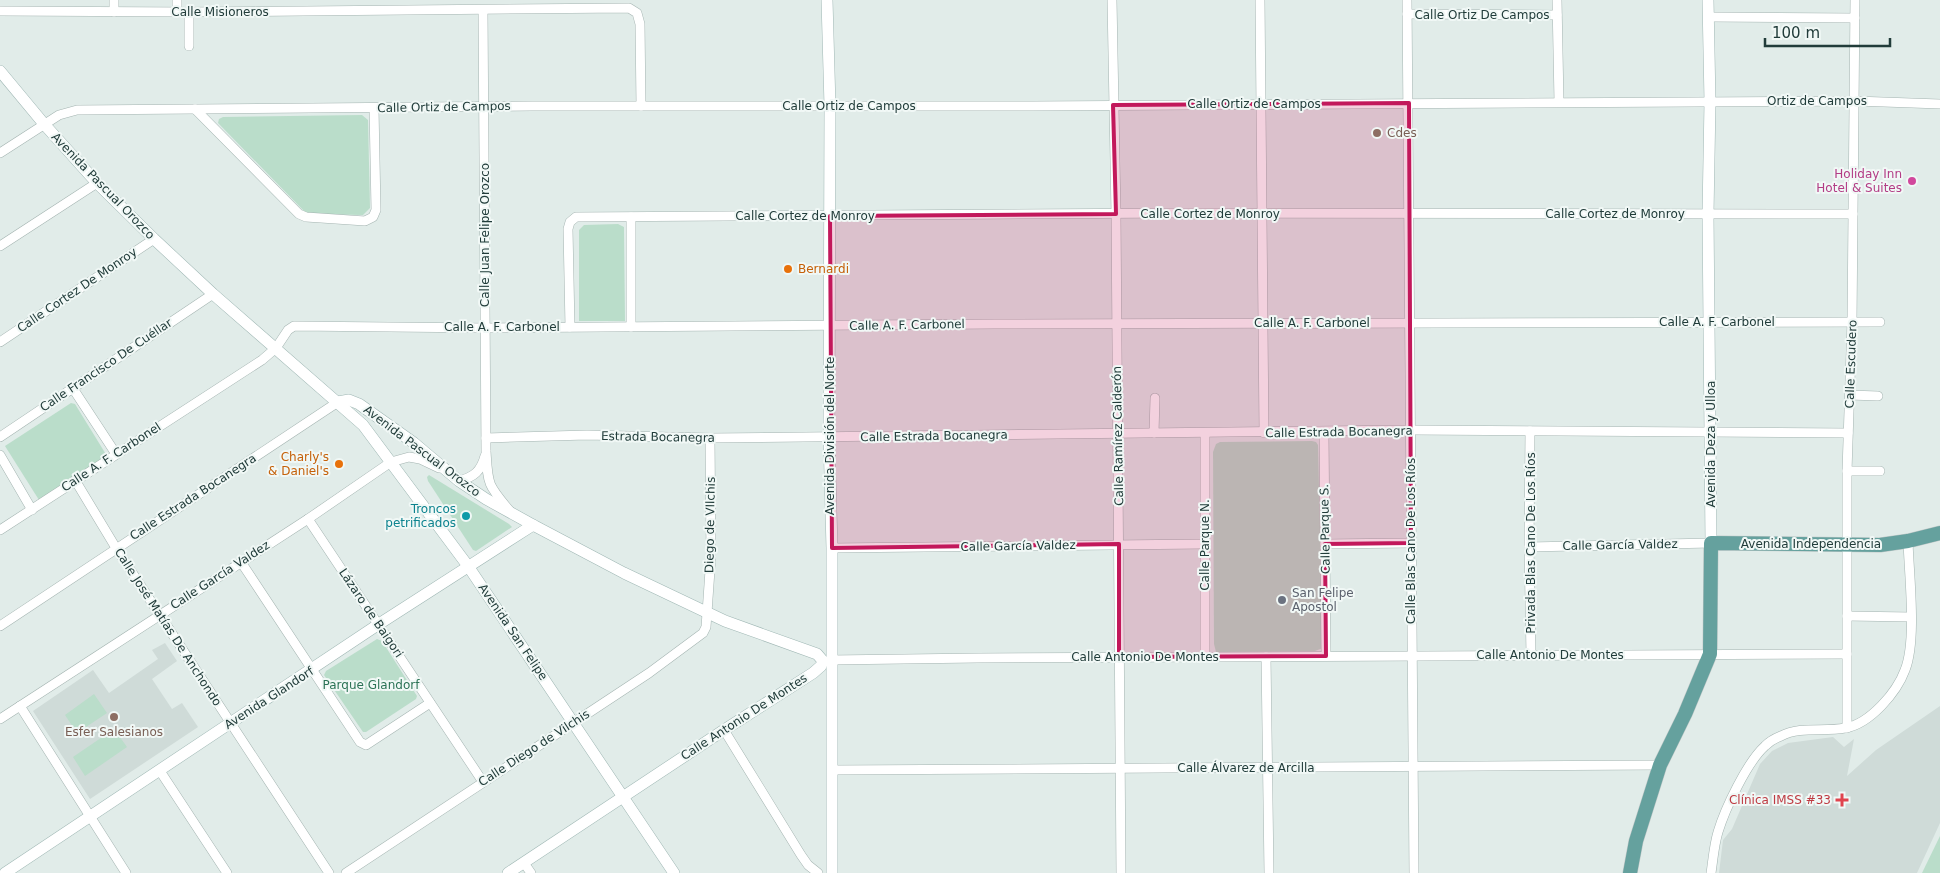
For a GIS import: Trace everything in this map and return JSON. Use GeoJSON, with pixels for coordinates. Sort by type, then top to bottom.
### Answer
{"type":"FeatureCollection","features":[{"type":"Feature","properties":{"kind":"main road","name":"Avenida División del Norte"},"geometry":{"type":"LineString","coordinates":[[827,0],[830,106],[829,437],[832,548],[827,660],[832,770],[832,873]]}},
{"type":"Feature","properties":{"kind":"main road","name":"Avenida Deza y Ulloa"},"geometry":{"type":"LineString","coordinates":[[1630,873],[1639,833],[1660,765],[1685,714],[1710,654],[1710,322],[1708,214],[1710,102],[1708,0]]}},
{"type":"Feature","properties":{"kind":"main road","name":"Avenida Pascual Orozco"},"geometry":{"type":"LineString","coordinates":[[0,71],[97,183],[154,239],[213,294],[338,402],[349,400],[358,404],[414,443],[460,481],[533,525],[624,573],[707,612],[817,654],[827,660]]}},
{"type":"Feature","properties":{"kind":"main road","name":"Avenida San Felipe"},"geometry":{"type":"LineString","coordinates":[[338,402],[363,425],[468,566],[674,873]]}},
{"type":"Feature","properties":{"kind":"main road","name":"Avenida Glandorf"},"geometry":{"type":"LineString","coordinates":[[4,873],[379,624],[533,525]]}},
{"type":"Feature","properties":{"kind":"main road","name":"Avenida Independencia"},"geometry":{"type":"LineString","coordinates":[[1711,543],[1880,545],[1908,541],[1940,533]]}},
{"type":"Feature","properties":{"kind":"main road","name":"Calle Antonio De Montes"},"geometry":{"type":"LineString","coordinates":[[508,873],[813,673],[827,660]]}},
{"type":"Feature","properties":{"kind":"street"},"geometry":{"type":"LineString","coordinates":[[114,0],[114,12]]}},
{"type":"Feature","properties":{"kind":"street"},"geometry":{"type":"LineString","coordinates":[[177,0],[177,12]]}},
{"type":"Feature","properties":{"kind":"street","name":"Calle Ramírez Calderón"},"geometry":{"type":"LineString","coordinates":[[1112,0],[1116,214],[1121,873]]}},
{"type":"Feature","properties":{"kind":"street"},"geometry":{"type":"LineString","coordinates":[[1260,0],[1264,433]]}},
{"type":"Feature","properties":{"kind":"street","name":"Calle Blas Cano De Los Ríos"},"geometry":{"type":"LineString","coordinates":[[1407,0],[1414,873]]}},
{"type":"Feature","properties":{"kind":"street"},"geometry":{"type":"LineString","coordinates":[[1557,0],[1559,102]]}},
{"type":"Feature","properties":{"kind":"street","name":"Calle Escudero"},"geometry":{"type":"LineString","coordinates":[[1847,728],[1847,471],[1852,322],[1855,0]]}},
{"type":"Feature","properties":{"kind":"street","name":"Calle Misioneros"},"geometry":{"type":"LineString","coordinates":[[0,11],[189,12],[630,8],[637,13],[640,24],[641,106]]}},
{"type":"Feature","properties":{"kind":"street","name":"Calle Juan Felipe Orozco"},"geometry":{"type":"LineString","coordinates":[[483,10],[486,450],[488,480],[491,488],[512,513]]}},
{"type":"Feature","properties":{"kind":"street"},"geometry":{"type":"LineString","coordinates":[[189,12],[189,46]]}},
{"type":"Feature","properties":{"kind":"street","name":"Calle Ortiz De Campos"},"geometry":{"type":"LineString","coordinates":[[1407,14],[1557,15]]}},
{"type":"Feature","properties":{"kind":"street"},"geometry":{"type":"LineString","coordinates":[[1708,17],[1855,18]]}},
{"type":"Feature","properties":{"kind":"street","name":"Ortiz de Campos"},"geometry":{"type":"LineString","coordinates":[[1924,102],[1940,98]]}},
{"type":"Feature","properties":{"kind":"street","name":"Ortiz de Campos"},"geometry":{"type":"LineString","coordinates":[[1710,102],[1855,101],[1940,104]]}},
{"type":"Feature","properties":{"kind":"street","name":"Calle Ortiz de Campos"},"geometry":{"type":"LineString","coordinates":[[0,153],[59,115],[71,111],[484,106],[1710,102]]}},
{"type":"Feature","properties":{"kind":"street"},"geometry":{"type":"LineString","coordinates":[[195,109],[299,214],[306,217],[365,221],[373,217],[376,210],[374,108]]}},
{"type":"Feature","properties":{"kind":"street"},"geometry":{"type":"LineString","coordinates":[[0,246],[97,183]]}},
{"type":"Feature","properties":{"kind":"street","name":"Calle Cortez de Monroy"},"geometry":{"type":"LineString","coordinates":[[570,327],[568,229],[570,222],[576,217],[1263,213],[1852,214]]}},
{"type":"Feature","properties":{"kind":"street"},"geometry":{"type":"LineString","coordinates":[[631,217],[631,327]]}},
{"type":"Feature","properties":{"kind":"street","name":"Calle Cortez De Monroy"},"geometry":{"type":"LineString","coordinates":[[0,342],[154,239]]}},
{"type":"Feature","properties":{"kind":"street","name":"Calle Francisco De Cuéllar"},"geometry":{"type":"LineString","coordinates":[[0,437],[213,294]]}},
{"type":"Feature","properties":{"kind":"street","name":"Calle A. F. Carbonel"},"geometry":{"type":"LineString","coordinates":[[0,530],[262,360],[276,348],[288,330],[294,326],[485,328],[1880,322]]}},
{"type":"Feature","properties":{"kind":"street"},"geometry":{"type":"LineString","coordinates":[[72,387],[116,454]]}},
{"type":"Feature","properties":{"kind":"street"},"geometry":{"type":"LineString","coordinates":[[1850,395],[1878,396]]}},
{"type":"Feature","properties":{"kind":"street"},"geometry":{"type":"LineString","coordinates":[[1154,433],[1155,398]]}},
{"type":"Feature","properties":{"kind":"street","name":"Calle Estrada Bocanegra"},"geometry":{"type":"LineString","coordinates":[[0,626],[338,402]]}},
{"type":"Feature","properties":{"kind":"street","name":"Calle Estrada Bocanegra"},"geometry":{"type":"LineString","coordinates":[[829,437],[1324,433],[1411,430],[1848,433]]}},
{"type":"Feature","properties":{"kind":"street","name":"Privada Blas Cano De Los Ríos"},"geometry":{"type":"LineString","coordinates":[[1530,431],[1529,547],[1531,655]]}},
{"type":"Feature","properties":{"kind":"street","name":"Calle Parque N."},"geometry":{"type":"LineString","coordinates":[[1204,433],[1205,656]]}},
{"type":"Feature","properties":{"kind":"street","name":"Calle Parque S."},"geometry":{"type":"LineString","coordinates":[[1324,433],[1326,656]]}},
{"type":"Feature","properties":{"kind":"street","name":"Estrada Bocanegra"},"geometry":{"type":"LineString","coordinates":[[486,438],[587,435],[710,438],[829,437]]}},
{"type":"Feature","properties":{"kind":"street","name":"Diego de VIlchis"},"geometry":{"type":"LineString","coordinates":[[707,612],[711,556],[710,438]]}},
{"type":"Feature","properties":{"kind":"street"},"geometry":{"type":"LineString","coordinates":[[460,481],[478,472],[486,450]]}},
{"type":"Feature","properties":{"kind":"street"},"geometry":{"type":"LineString","coordinates":[[0,455],[32,510]]}},
{"type":"Feature","properties":{"kind":"street","name":"Calle García Valdez"},"geometry":{"type":"LineString","coordinates":[[0,719],[308,518],[390,462],[415,457],[446,471]]}},
{"type":"Feature","properties":{"kind":"street"},"geometry":{"type":"LineString","coordinates":[[1847,471],[1880,472]]}},
{"type":"Feature","properties":{"kind":"street","name":"Calle José Matías De Anchondo"},"geometry":{"type":"LineString","coordinates":[[75,480],[116,548],[329,873]]}},
{"type":"Feature","properties":{"kind":"street","name":"Lázaro de Baigori"},"geometry":{"type":"LineString","coordinates":[[308,518],[483,782]]}},
{"type":"Feature","properties":{"kind":"street"},"geometry":{"type":"LineString","coordinates":[[1712,873],[1717,833],[1727,808],[1753,760],[1765,745],[1782,735],[1793,732],[1847,728],[1864,720],[1878,709],[1898,686],[1906,668],[1909,653],[1911,617],[1908,541]]}},
{"type":"Feature","properties":{"kind":"street"},"geometry":{"type":"LineString","coordinates":[[1325,544],[1411,543]]}},
{"type":"Feature","properties":{"kind":"street","name":"Calle García Valdez"},"geometry":{"type":"LineString","coordinates":[[1529,547],[1711,543]]}},
{"type":"Feature","properties":{"kind":"street","name":"Calle García Valdez"},"geometry":{"type":"LineString","coordinates":[[832,548],[1205,544]]}},
{"type":"Feature","properties":{"kind":"street"},"geometry":{"type":"LineString","coordinates":[[241,562],[360,742],[363,744],[369,743],[430,703]]}},
{"type":"Feature","properties":{"kind":"street","name":"Calle Diego de Vilchis"},"geometry":{"type":"LineString","coordinates":[[346,873],[699,638],[706,627],[707,612]]}},
{"type":"Feature","properties":{"kind":"street"},"geometry":{"type":"LineString","coordinates":[[1848,616],[1911,617]]}},
{"type":"Feature","properties":{"kind":"street","name":"Calle Antonio De Montes"},"geometry":{"type":"LineString","coordinates":[[827,660],[1205,656],[1848,654]]}},
{"type":"Feature","properties":{"kind":"street"},"geometry":{"type":"LineString","coordinates":[[1266,657],[1268,873]]}},
{"type":"Feature","properties":{"kind":"street"},"geometry":{"type":"LineString","coordinates":[[20,706],[126,873]]}},
{"type":"Feature","properties":{"kind":"street"},"geometry":{"type":"LineString","coordinates":[[724,730],[801,855],[808,865],[818,873]]}},
{"type":"Feature","properties":{"kind":"street","name":"Calle Álvarez de Arcilla"},"geometry":{"type":"LineString","coordinates":[[832,770],[1660,765]]}},
{"type":"Feature","properties":{"kind":"street"},"geometry":{"type":"LineString","coordinates":[[160,770],[227,873]]}},
{"type":"Feature","properties":{"kind":"street"},"geometry":{"type":"LineString","coordinates":[[524,863],[531,873]]}},
{"type":"Feature","properties":{"kind":"street"},"geometry":{"type":"LineString","coordinates":[[0,868],[4,873]]}},
{"type":"Feature","properties":{"kind":"highlighted area"},"geometry":{"type":"Polygon","coordinates":[[[1409,103],[1411,543],[1325,544],[1326,656],[1119,657],[1119,544],[832,548],[830,216],[1116,214],[1113,105],[1409,103]]]}},
{"type":"Feature","properties":{"kind":"shaded area","name":"Esfer Salesianos"},"geometry":{"type":"Polygon","coordinates":[[[165,643],[177,661],[152,679],[172,709],[182,703],[198,727],[90,799],[33,711],[93,670],[109,693],[158,659],[152,650],[165,643]]]}},
{"type":"Feature","properties":{"kind":"shaded area","name":"Clínica IMSS #33"},"geometry":{"type":"Polygon","coordinates":[[[1940,706],[1940,823],[1917,873],[1719,873],[1723,840],[1732,829],[1760,764],[1772,751],[1788,743],[1833,737],[1844,747],[1854,739],[1847,776],[1876,750],[1940,706]]]}},
{"type":"Feature","properties":{"kind":"green space"},"geometry":{"type":"Polygon","coordinates":[[[362,115],[368,120],[370,208],[363,215],[308,214],[218,123],[219,119],[223,117],[362,115]]]}},
{"type":"Feature","properties":{"kind":"green space"},"geometry":{"type":"Polygon","coordinates":[[[618,224],[624,227],[625,321],[579,321],[579,230],[584,225],[618,224]]]}},
{"type":"Feature","properties":{"kind":"green space"},"geometry":{"type":"Polygon","coordinates":[[[71,403],[75,404],[107,456],[39,500],[5,446],[71,403]]]}},
{"type":"Feature","properties":{"kind":"green space"},"geometry":{"type":"Polygon","coordinates":[[[1312,441],[1318,445],[1323,648],[1315,651],[1216,652],[1214,644],[1213,452],[1216,444],[1220,442],[1312,441]]]}},
{"type":"Feature","properties":{"kind":"green space"},"geometry":{"type":"Polygon","coordinates":[[[429,475],[512,527],[476,551],[473,550],[428,481],[427,477],[429,475]]]}},
{"type":"Feature","properties":{"kind":"green space","name":"Parque Glandorf"},"geometry":{"type":"Polygon","coordinates":[[[377,639],[382,641],[417,696],[416,699],[366,732],[363,732],[324,675],[326,671],[377,639]]]}},
{"type":"Feature","properties":{"kind":"green space"},"geometry":{"type":"Polygon","coordinates":[[[94,694],[107,713],[77,733],[65,715],[94,694]]]}},
{"type":"Feature","properties":{"kind":"green space"},"geometry":{"type":"Polygon","coordinates":[[[114,729],[127,747],[85,776],[73,757],[114,729]]]}},
{"type":"Feature","properties":{"kind":"green space"},"geometry":{"type":"Polygon","coordinates":[[[1940,836],[1940,873],[1922,873],[1940,836]]]}},
{"type":"Feature","properties":{"kind":"place","name":"Cdes"},"geometry":{"type":"Point","coordinates":[1377,133]}},
{"type":"Feature","properties":{"kind":"place","name":"Holiday Inn Hotel & Suites"},"geometry":{"type":"Point","coordinates":[1912,181]}},
{"type":"Feature","properties":{"kind":"place","name":"Bernardi"},"geometry":{"type":"Point","coordinates":[788,269]}},
{"type":"Feature","properties":{"kind":"place","name":"Charly's & Daniel's"},"geometry":{"type":"Point","coordinates":[339,464]}},
{"type":"Feature","properties":{"kind":"place","name":"Troncos petrificados"},"geometry":{"type":"Point","coordinates":[466,516]}},
{"type":"Feature","properties":{"kind":"place","name":"San Felipe Apostol"},"geometry":{"type":"Point","coordinates":[1282,600]}},
{"type":"Feature","properties":{"kind":"place","name":"Esfer Salesianos"},"geometry":{"type":"Point","coordinates":[114,717]}},
{"type":"Feature","properties":{"kind":"place","name":"Clínica IMSS #33"},"geometry":{"type":"Point","coordinates":[1842,800]}}]}
